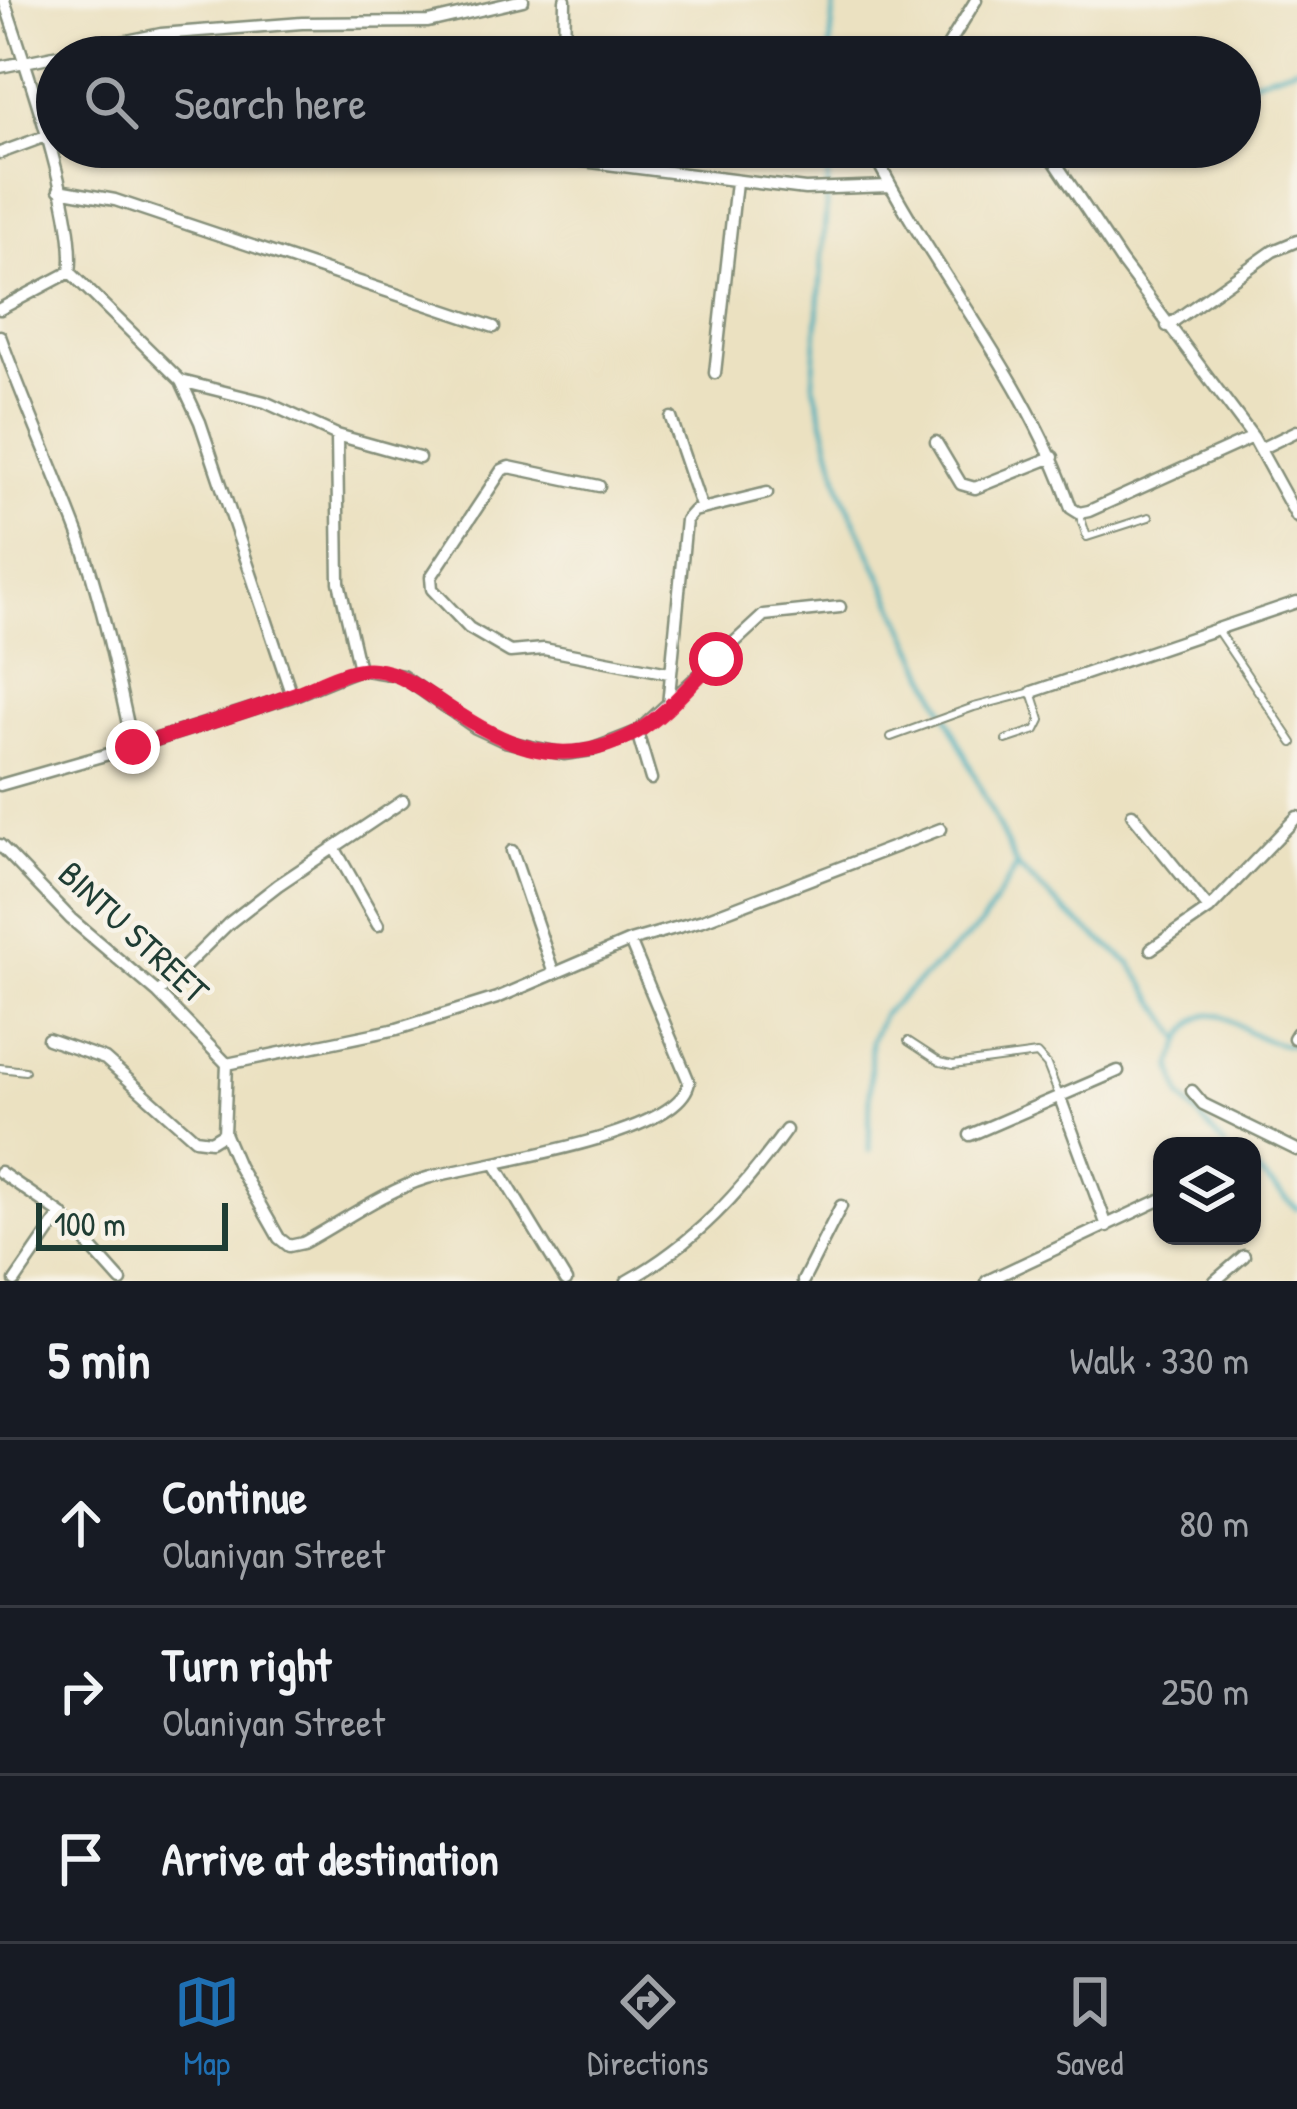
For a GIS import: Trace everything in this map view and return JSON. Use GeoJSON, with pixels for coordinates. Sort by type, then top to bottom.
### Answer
{"type":"FeatureCollection","features":[{"type":"Feature","properties":{"kind":"street"},"geometry":{"type":"LineString","coordinates":[[4,0],[36,93]]}},
{"type":"Feature","properties":{"kind":"street"},"geometry":{"type":"LineString","coordinates":[[151,36],[302,23],[428,22],[523,0]]}},
{"type":"Feature","properties":{"kind":"street"},"geometry":{"type":"LineString","coordinates":[[564,36],[565,0]]}},
{"type":"Feature","properties":{"kind":"street"},"geometry":{"type":"LineString","coordinates":[[953,36],[976,0]]}},
{"type":"Feature","properties":{"kind":"street"},"geometry":{"type":"LineString","coordinates":[[0,67],[36,59]]}},
{"type":"Feature","properties":{"kind":"street"},"geometry":{"type":"LineString","coordinates":[[0,153],[36,140]]}},
{"type":"Feature","properties":{"kind":"street"},"geometry":{"type":"LineString","coordinates":[[56,168],[67,223],[70,272],[181,381],[200,422],[292,696]]}},
{"type":"Feature","properties":{"kind":"street"},"geometry":{"type":"LineString","coordinates":[[653,168],[805,189],[890,186]]}},
{"type":"Feature","properties":{"kind":"street"},"geometry":{"type":"LineString","coordinates":[[881,168],[1020,393],[1053,457],[1071,508],[1079,513],[1297,431]]}},
{"type":"Feature","properties":{"kind":"street"},"geometry":{"type":"LineString","coordinates":[[1059,168],[1167,326],[1256,443],[1297,517]]}},
{"type":"Feature","properties":{"kind":"street"},"geometry":{"type":"LineString","coordinates":[[715,373],[736,182]]}},
{"type":"Feature","properties":{"kind":"street"},"geometry":{"type":"LineString","coordinates":[[59,190],[115,200],[494,327]]}},
{"type":"Feature","properties":{"kind":"street"},"geometry":{"type":"LineString","coordinates":[[1167,326],[1273,250],[1297,241]]}},
{"type":"Feature","properties":{"kind":"street"},"geometry":{"type":"LineString","coordinates":[[0,309],[70,272]]}},
{"type":"Feature","properties":{"kind":"street"},"geometry":{"type":"LineString","coordinates":[[0,336],[77,533],[105,625],[133,747]]}},
{"type":"Feature","properties":{"kind":"street"},"geometry":{"type":"LineString","coordinates":[[181,381],[265,402],[337,435],[419,458]]}},
{"type":"Feature","properties":{"kind":"street"},"geometry":{"type":"LineString","coordinates":[[671,418],[702,509]]}},
{"type":"Feature","properties":{"kind":"street"},"geometry":{"type":"LineString","coordinates":[[337,435],[339,582],[359,669]]}},
{"type":"Feature","properties":{"kind":"street"},"geometry":{"type":"LineString","coordinates":[[936,442],[962,484],[975,488],[1053,457]]}},
{"type":"Feature","properties":{"kind":"street"},"geometry":{"type":"LineString","coordinates":[[599,486],[509,467],[502,470],[431,577],[432,589],[469,628],[510,652],[544,649],[669,673]]}},
{"type":"Feature","properties":{"kind":"street"},"geometry":{"type":"LineString","coordinates":[[668,705],[686,520],[702,509],[766,494]]}},
{"type":"Feature","properties":{"kind":"street"},"geometry":{"type":"LineString","coordinates":[[1032,692],[1297,602]]}},
{"type":"Feature","properties":{"kind":"street"},"geometry":{"type":"LineString","coordinates":[[0,785],[292,696],[359,669],[402,676],[476,728],[533,750],[564,754],[591,750],[637,732],[764,615],[840,607]]}},
{"type":"Feature","properties":{"kind":"street"},"geometry":{"type":"LineString","coordinates":[[637,732],[651,779]]}},
{"type":"Feature","properties":{"kind":"street"},"geometry":{"type":"LineString","coordinates":[[158,993],[228,924],[403,801]]}},
{"type":"Feature","properties":{"kind":"street"},"geometry":{"type":"LineString","coordinates":[[1132,814],[1209,909]]}},
{"type":"Feature","properties":{"kind":"street"},"geometry":{"type":"LineString","coordinates":[[1151,949],[1209,909],[1297,817]]}},
{"type":"Feature","properties":{"kind":"street"},"geometry":{"type":"LineString","coordinates":[[630,941],[689,1082],[688,1093],[677,1104],[635,1128],[424,1179],[303,1244],[289,1246],[279,1238],[224,1133],[227,1064],[397,1029],[496,998],[630,941],[703,920],[940,829]]}},
{"type":"Feature","properties":{"kind":"street","name":"BINTU STREET"},"geometry":{"type":"LineString","coordinates":[[0,845],[71,920],[158,993],[227,1064]]}},
{"type":"Feature","properties":{"kind":"street"},"geometry":{"type":"LineString","coordinates":[[335,849],[378,926]]}},
{"type":"Feature","properties":{"kind":"street"},"geometry":{"type":"LineString","coordinates":[[512,851],[554,974]]}},
{"type":"Feature","properties":{"kind":"street"},"geometry":{"type":"LineString","coordinates":[[48,1039],[105,1059],[195,1139],[211,1141],[224,1133]]}},
{"type":"Feature","properties":{"kind":"street"},"geometry":{"type":"LineString","coordinates":[[970,1135],[1118,1071]]}},
{"type":"Feature","properties":{"kind":"street"},"geometry":{"type":"LineString","coordinates":[[1192,1091],[1203,1104],[1297,1150]]}},
{"type":"Feature","properties":{"kind":"street"},"geometry":{"type":"LineString","coordinates":[[1059,1096],[1107,1226]]}},
{"type":"Feature","properties":{"kind":"street"},"geometry":{"type":"LineString","coordinates":[[627,1281],[696,1234],[745,1188],[786,1130]]}},
{"type":"Feature","properties":{"kind":"street"},"geometry":{"type":"LineString","coordinates":[[495,1163],[566,1281]]}},
{"type":"Feature","properties":{"kind":"street"},"geometry":{"type":"LineString","coordinates":[[0,1172],[61,1214],[121,1281]]}},
{"type":"Feature","properties":{"kind":"street"},"geometry":{"type":"LineString","coordinates":[[987,1281],[1153,1203]]}},
{"type":"Feature","properties":{"kind":"street"},"geometry":{"type":"LineString","coordinates":[[803,1281],[841,1206]]}},
{"type":"Feature","properties":{"kind":"street"},"geometry":{"type":"LineString","coordinates":[[15,1281],[61,1214]]}},
{"type":"Feature","properties":{"kind":"street"},"geometry":{"type":"LineString","coordinates":[[1215,1281],[1244,1256]]}},
{"type":"Feature","properties":{"kind":"lane"},"geometry":{"type":"LineString","coordinates":[[1079,513],[1087,537],[1149,517]]}},
{"type":"Feature","properties":{"kind":"lane"},"geometry":{"type":"LineString","coordinates":[[1216,630],[1293,742]]}},
{"type":"Feature","properties":{"kind":"lane"},"geometry":{"type":"LineString","coordinates":[[890,737],[1032,692],[1041,720],[1036,730],[1006,740]]}},
{"type":"Feature","properties":{"kind":"lane"},"geometry":{"type":"LineString","coordinates":[[908,1041],[953,1065],[1037,1054],[1047,1064],[1059,1096]]}},
{"type":"Feature","properties":{"kind":"lane"},"geometry":{"type":"LineString","coordinates":[[0,1068],[25,1070]]}},
{"type":"Feature","properties":{"kind":"waterway"},"geometry":{"type":"LineString","coordinates":[[831,36],[835,0]]}},
{"type":"Feature","properties":{"kind":"waterway"},"geometry":{"type":"LineString","coordinates":[[1261,78],[1297,66]]}},
{"type":"Feature","properties":{"kind":"waterway"},"geometry":{"type":"LineString","coordinates":[[828,168],[813,381],[842,493],[1017,866],[1131,964],[1182,1040],[1172,1065],[1181,1097],[1217,1137]]}},
{"type":"Feature","properties":{"kind":"waterway"},"geometry":{"type":"LineString","coordinates":[[869,1151],[871,1041],[883,1014],[981,925],[1017,866]]}},
{"type":"Feature","properties":{"kind":"waterway"},"geometry":{"type":"LineString","coordinates":[[1182,1040],[1202,1016],[1212,1014],[1268,1041],[1297,1047]]}},
{"type":"Feature","properties":{"kind":"waterway"},"geometry":{"type":"LineString","coordinates":[[1261,1175],[1297,1209]]}},
{"type":"Feature","properties":{"kind":"route"},"geometry":{"type":"LineString","coordinates":[[133,747],[292,696],[359,669],[402,676],[476,728],[504,741],[564,754],[591,750],[637,732],[716,659]]}}]}
